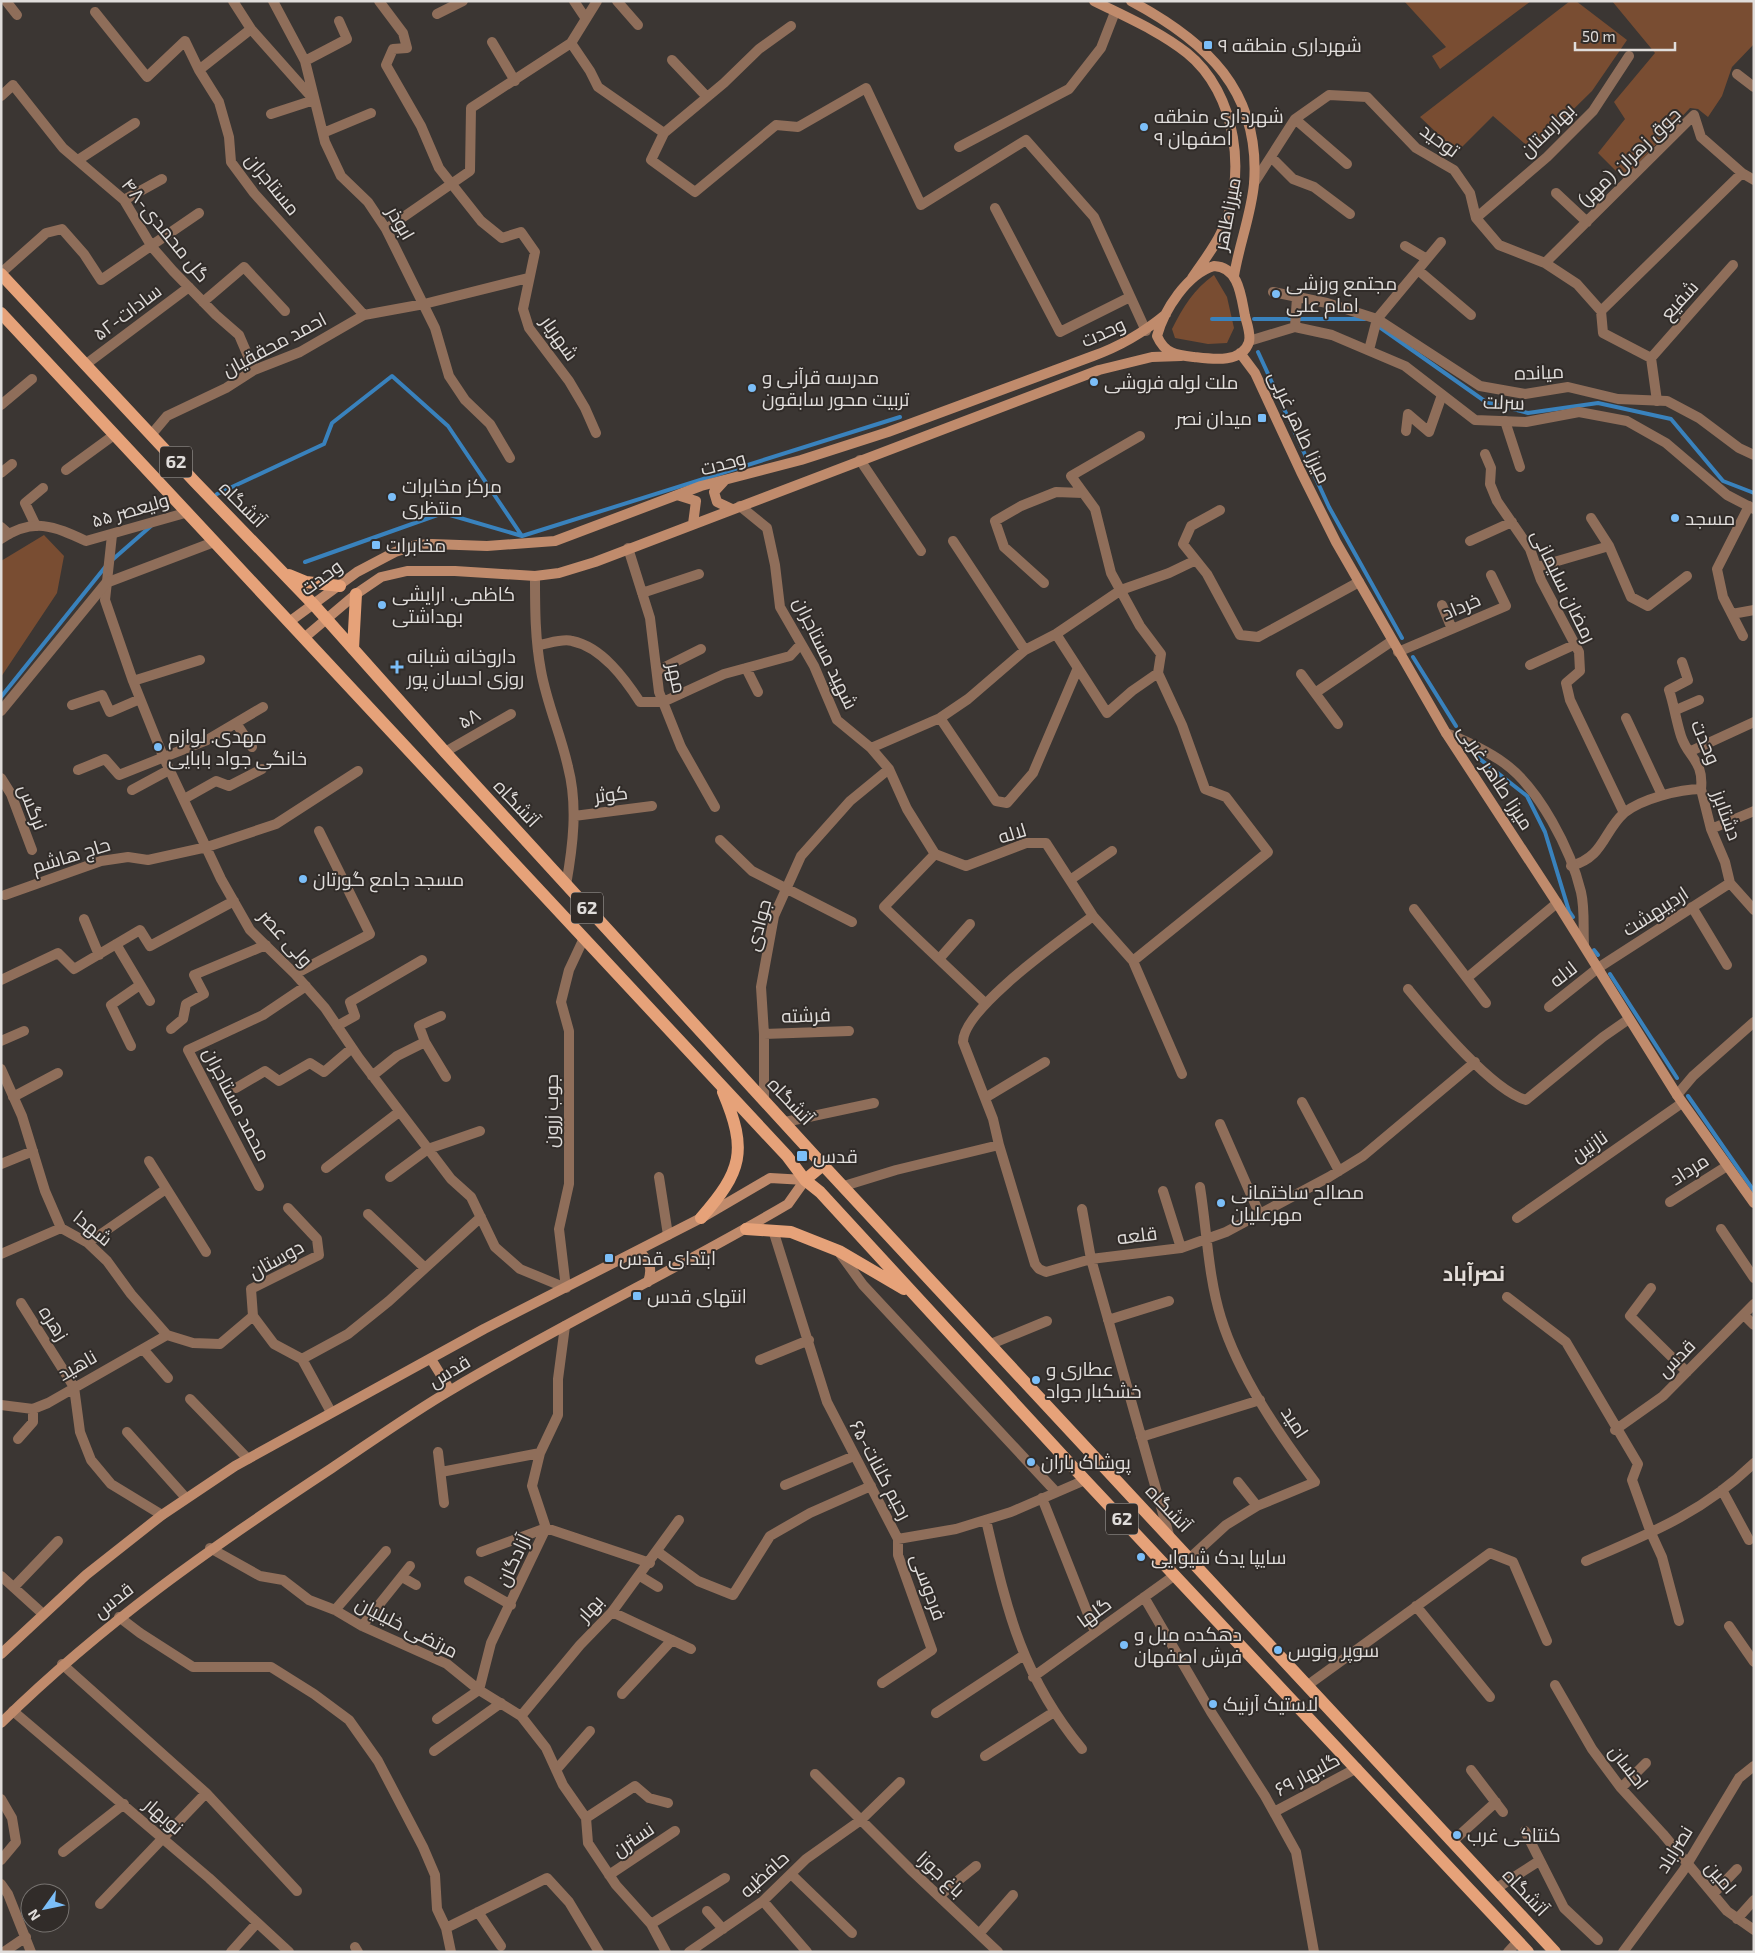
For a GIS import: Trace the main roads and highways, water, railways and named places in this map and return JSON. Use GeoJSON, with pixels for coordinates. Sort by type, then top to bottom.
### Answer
{"type":"FeatureCollection","features":[{"type":"Feature","properties":{"kind":"main road","name":"میرزاطاهر"},"geometry":{"type":"LineString","coordinates":[[1094,1],[1170,41],[1188,54],[1217,91],[1227,114],[1236,162],[1232,194],[1221,232],[1192,278]]}},
{"type":"Feature","properties":{"kind":"main road","name":"میرزاطاهر"},"geometry":{"type":"LineString","coordinates":[[1131,1],[1180,30],[1215,60],[1230,81],[1243,107],[1253,152],[1254,183],[1234,276]]}},
{"type":"Feature","properties":{"kind":"main road"},"geometry":{"type":"LineString","coordinates":[[1214,266],[1222,266],[1234,276],[1240,288],[1249,341],[1240,353],[1218,360],[1181,356],[1170,353],[1162,346],[1157,336],[1166,314],[1192,278],[1206,268],[1214,266]]}},
{"type":"Feature","properties":{"kind":"main road","name":"آتشگاه"},"geometry":{"type":"LineString","coordinates":[[1,274],[151,436],[314,604],[445,752],[823,1165],[1556,1952]]}},
{"type":"Feature","properties":{"kind":"main road","name":"آتشگاه"},"geometry":{"type":"LineString","coordinates":[[1,313],[185,513],[787,1156],[804,1180],[820,1192],[1085,1480],[1528,1952]]}},
{"type":"Feature","properties":{"kind":"main road","name":"وحدت"},"geometry":{"type":"LineString","coordinates":[[289,622],[357,572],[382,558],[416,545],[487,546],[554,541],[677,495],[724,480],[801,460],[897,428],[1108,351],[1146,331],[1166,314]]}},
{"type":"Feature","properties":{"kind":"main road","name":"میرزا طاهر غربی"},"geometry":{"type":"LineString","coordinates":[[1240,353],[1255,372],[1300,472],[1359,582],[1446,733],[1558,903],[1679,1099],[1754,1203]]}},
{"type":"Feature","properties":{"kind":"main road","name":"وحدت"},"geometry":{"type":"LineString","coordinates":[[304,638],[356,594],[381,577],[407,571],[455,571],[535,576],[577,568],[1099,370],[1152,357],[1181,356]]}},
{"type":"Feature","properties":{"kind":"main road"},"geometry":{"type":"LineString","coordinates":[[724,480],[714,492],[717,502],[736,508]]}},
{"type":"Feature","properties":{"kind":"main road"},"geometry":{"type":"LineString","coordinates":[[677,495],[696,502],[693,524]]}},
{"type":"Feature","properties":{"kind":"main road"},"geometry":{"type":"LineString","coordinates":[[283,572],[306,582],[340,586]]}},
{"type":"Feature","properties":{"kind":"main road"},"geometry":{"type":"LineString","coordinates":[[353,649],[356,594]]}},
{"type":"Feature","properties":{"kind":"main road"},"geometry":{"type":"LineString","coordinates":[[701,1218],[721,1195],[736,1170],[738,1142],[732,1113],[719,1083]]}},
{"type":"Feature","properties":{"kind":"main road"},"geometry":{"type":"LineString","coordinates":[[804,1180],[823,1165]]}},
{"type":"Feature","properties":{"kind":"main road","name":"قدس"},"geometry":{"type":"LineString","coordinates":[[1,1654],[86,1575],[162,1515],[248,1459],[430,1358],[668,1236],[770,1178],[804,1180]]}},
{"type":"Feature","properties":{"kind":"main road","name":"قدس"},"geometry":{"type":"LineString","coordinates":[[1,1723],[62,1664],[119,1617],[210,1548],[450,1390],[746,1229],[788,1204],[804,1180]]}},
{"type":"Feature","properties":{"kind":"main road"},"geometry":{"type":"LineString","coordinates":[[746,1229],[791,1232],[839,1251],[917,1297]]}},
{"type":"Feature","properties":{"kind":"main road"},"geometry":{"type":"LineString","coordinates":[[632,1254],[642,1254],[649,1262],[651,1272],[648,1282]]}},
{"type":"Feature","properties":{"kind":"main road"},"geometry":{"type":"LineString","coordinates":[[430,1358],[450,1390]]}},
{"type":"Feature","properties":{"kind":"main road"},"geometry":{"type":"LineString","coordinates":[[1309,1717],[1324,1703]]}},
{"type":"Feature","properties":{"kind":"waterway"},"geometry":{"type":"LineString","coordinates":[[1212,319],[1244,319]]}},
{"type":"Feature","properties":{"kind":"waterway"},"geometry":{"type":"LineString","coordinates":[[1254,319],[1365,319]]}},
{"type":"Feature","properties":{"kind":"waterway"},"geometry":{"type":"LineString","coordinates":[[1378,326],[1486,402],[1528,413],[1598,403],[1671,419],[1723,481],[1754,493]]}},
{"type":"Feature","properties":{"kind":"waterway"},"geometry":{"type":"LineString","coordinates":[[1258,352],[1329,507],[1402,638]]}},
{"type":"Feature","properties":{"kind":"waterway"},"geometry":{"type":"LineString","coordinates":[[217,494],[324,444],[332,423],[392,376],[448,426],[522,536]]}},
{"type":"Feature","properties":{"kind":"waterway"},"geometry":{"type":"LineString","coordinates":[[305,562],[443,513],[522,536],[900,417]]}},
{"type":"Feature","properties":{"kind":"waterway"},"geometry":{"type":"LineString","coordinates":[[111,561],[151,526]]}},
{"type":"Feature","properties":{"kind":"waterway"},"geometry":{"type":"LineString","coordinates":[[1,697],[106,566]]}},
{"type":"Feature","properties":{"kind":"waterway"},"geometry":{"type":"LineString","coordinates":[[1413,657],[1456,726]]}},
{"type":"Feature","properties":{"kind":"waterway"},"geometry":{"type":"LineString","coordinates":[[1476,756],[1527,796],[1545,832],[1569,911],[1573,917]]}},
{"type":"Feature","properties":{"kind":"waterway"},"geometry":{"type":"LineString","coordinates":[[1594,950],[1598,955]]}},
{"type":"Feature","properties":{"kind":"waterway"},"geometry":{"type":"LineString","coordinates":[[1610,974],[1677,1078]]}},
{"type":"Feature","properties":{"kind":"waterway"},"geometry":{"type":"LineString","coordinates":[[1688,1096],[1754,1191]]}},
{"type":"Feature","properties":{"kind":"place","name":"شهرداری منطقه ۹"},"geometry":{"type":"Point","coordinates":[1208,45]}},
{"type":"Feature","properties":{"kind":"place","name":"شهرداری منطقه ۹ اصفهان"},"geometry":{"type":"Point","coordinates":[1144,127]}},
{"type":"Feature","properties":{"kind":"place","name":"مجتمع ورزشی امام علی"},"geometry":{"type":"Point","coordinates":[1276,294]}},
{"type":"Feature","properties":{"kind":"place","name":"ملت لوله فروشی"},"geometry":{"type":"Point","coordinates":[1094,382]}},
{"type":"Feature","properties":{"kind":"place","name":"مدرسه قرآنی و تربیت محور سابقون"},"geometry":{"type":"Point","coordinates":[752,388]}},
{"type":"Feature","properties":{"kind":"place","name":"میدان نصر"},"geometry":{"type":"Point","coordinates":[1262,418]}},
{"type":"Feature","properties":{"kind":"place","name":"مرکز مخابرات منتظری"},"geometry":{"type":"Point","coordinates":[392,497]}},
{"type":"Feature","properties":{"kind":"place","name":"مسجد"},"geometry":{"type":"Point","coordinates":[1675,518]}},
{"type":"Feature","properties":{"kind":"place","name":"مخابرات"},"geometry":{"type":"Point","coordinates":[376,545]}},
{"type":"Feature","properties":{"kind":"place","name":"کاظمی. ارایشی بهداشتی"},"geometry":{"type":"Point","coordinates":[382,605]}},
{"type":"Feature","properties":{"kind":"place","name":"داروخانه شبانه روزی احسان پور"},"geometry":{"type":"Point","coordinates":[397,667]}},
{"type":"Feature","properties":{"kind":"place","name":"مهدی. لوازم خانگی جواد بابایی"},"geometry":{"type":"Point","coordinates":[158,747]}},
{"type":"Feature","properties":{"kind":"place","name":"مسجد جامع گورتان"},"geometry":{"type":"Point","coordinates":[303,879]}},
{"type":"Feature","properties":{"kind":"place","name":"قدس"},"geometry":{"type":"Point","coordinates":[802,1156]}},
{"type":"Feature","properties":{"kind":"place","name":"مصالح ساختمانی مهرعلیان"},"geometry":{"type":"Point","coordinates":[1221,1203]}},
{"type":"Feature","properties":{"kind":"place","name":"ابتدای قدس"},"geometry":{"type":"Point","coordinates":[609,1258]}},
{"type":"Feature","properties":{"kind":"place","name":"انتهای قدس"},"geometry":{"type":"Point","coordinates":[637,1296]}},
{"type":"Feature","properties":{"kind":"place","name":"عطاری و خشکبار جواد"},"geometry":{"type":"Point","coordinates":[1036,1380]}},
{"type":"Feature","properties":{"kind":"place","name":"پوشاک باران"},"geometry":{"type":"Point","coordinates":[1031,1462]}},
{"type":"Feature","properties":{"kind":"place","name":"سایپا یدک شیوایی"},"geometry":{"type":"Point","coordinates":[1141,1557]}},
{"type":"Feature","properties":{"kind":"place","name":"دهکده مبل و فرش اصفهان"},"geometry":{"type":"Point","coordinates":[1124,1645]}},
{"type":"Feature","properties":{"kind":"place","name":"سوپر ونوس"},"geometry":{"type":"Point","coordinates":[1278,1650]}},
{"type":"Feature","properties":{"kind":"place","name":"لاستیک آرنیک"},"geometry":{"type":"Point","coordinates":[1213,1704]}},
{"type":"Feature","properties":{"kind":"place","name":"کنتاکی غرب"},"geometry":{"type":"Point","coordinates":[1457,1835]}},
{"type":"Feature","properties":{"kind":"district","name":"نصرآباد"},"geometry":{"type":"Point","coordinates":[1474,1274]}}]}
